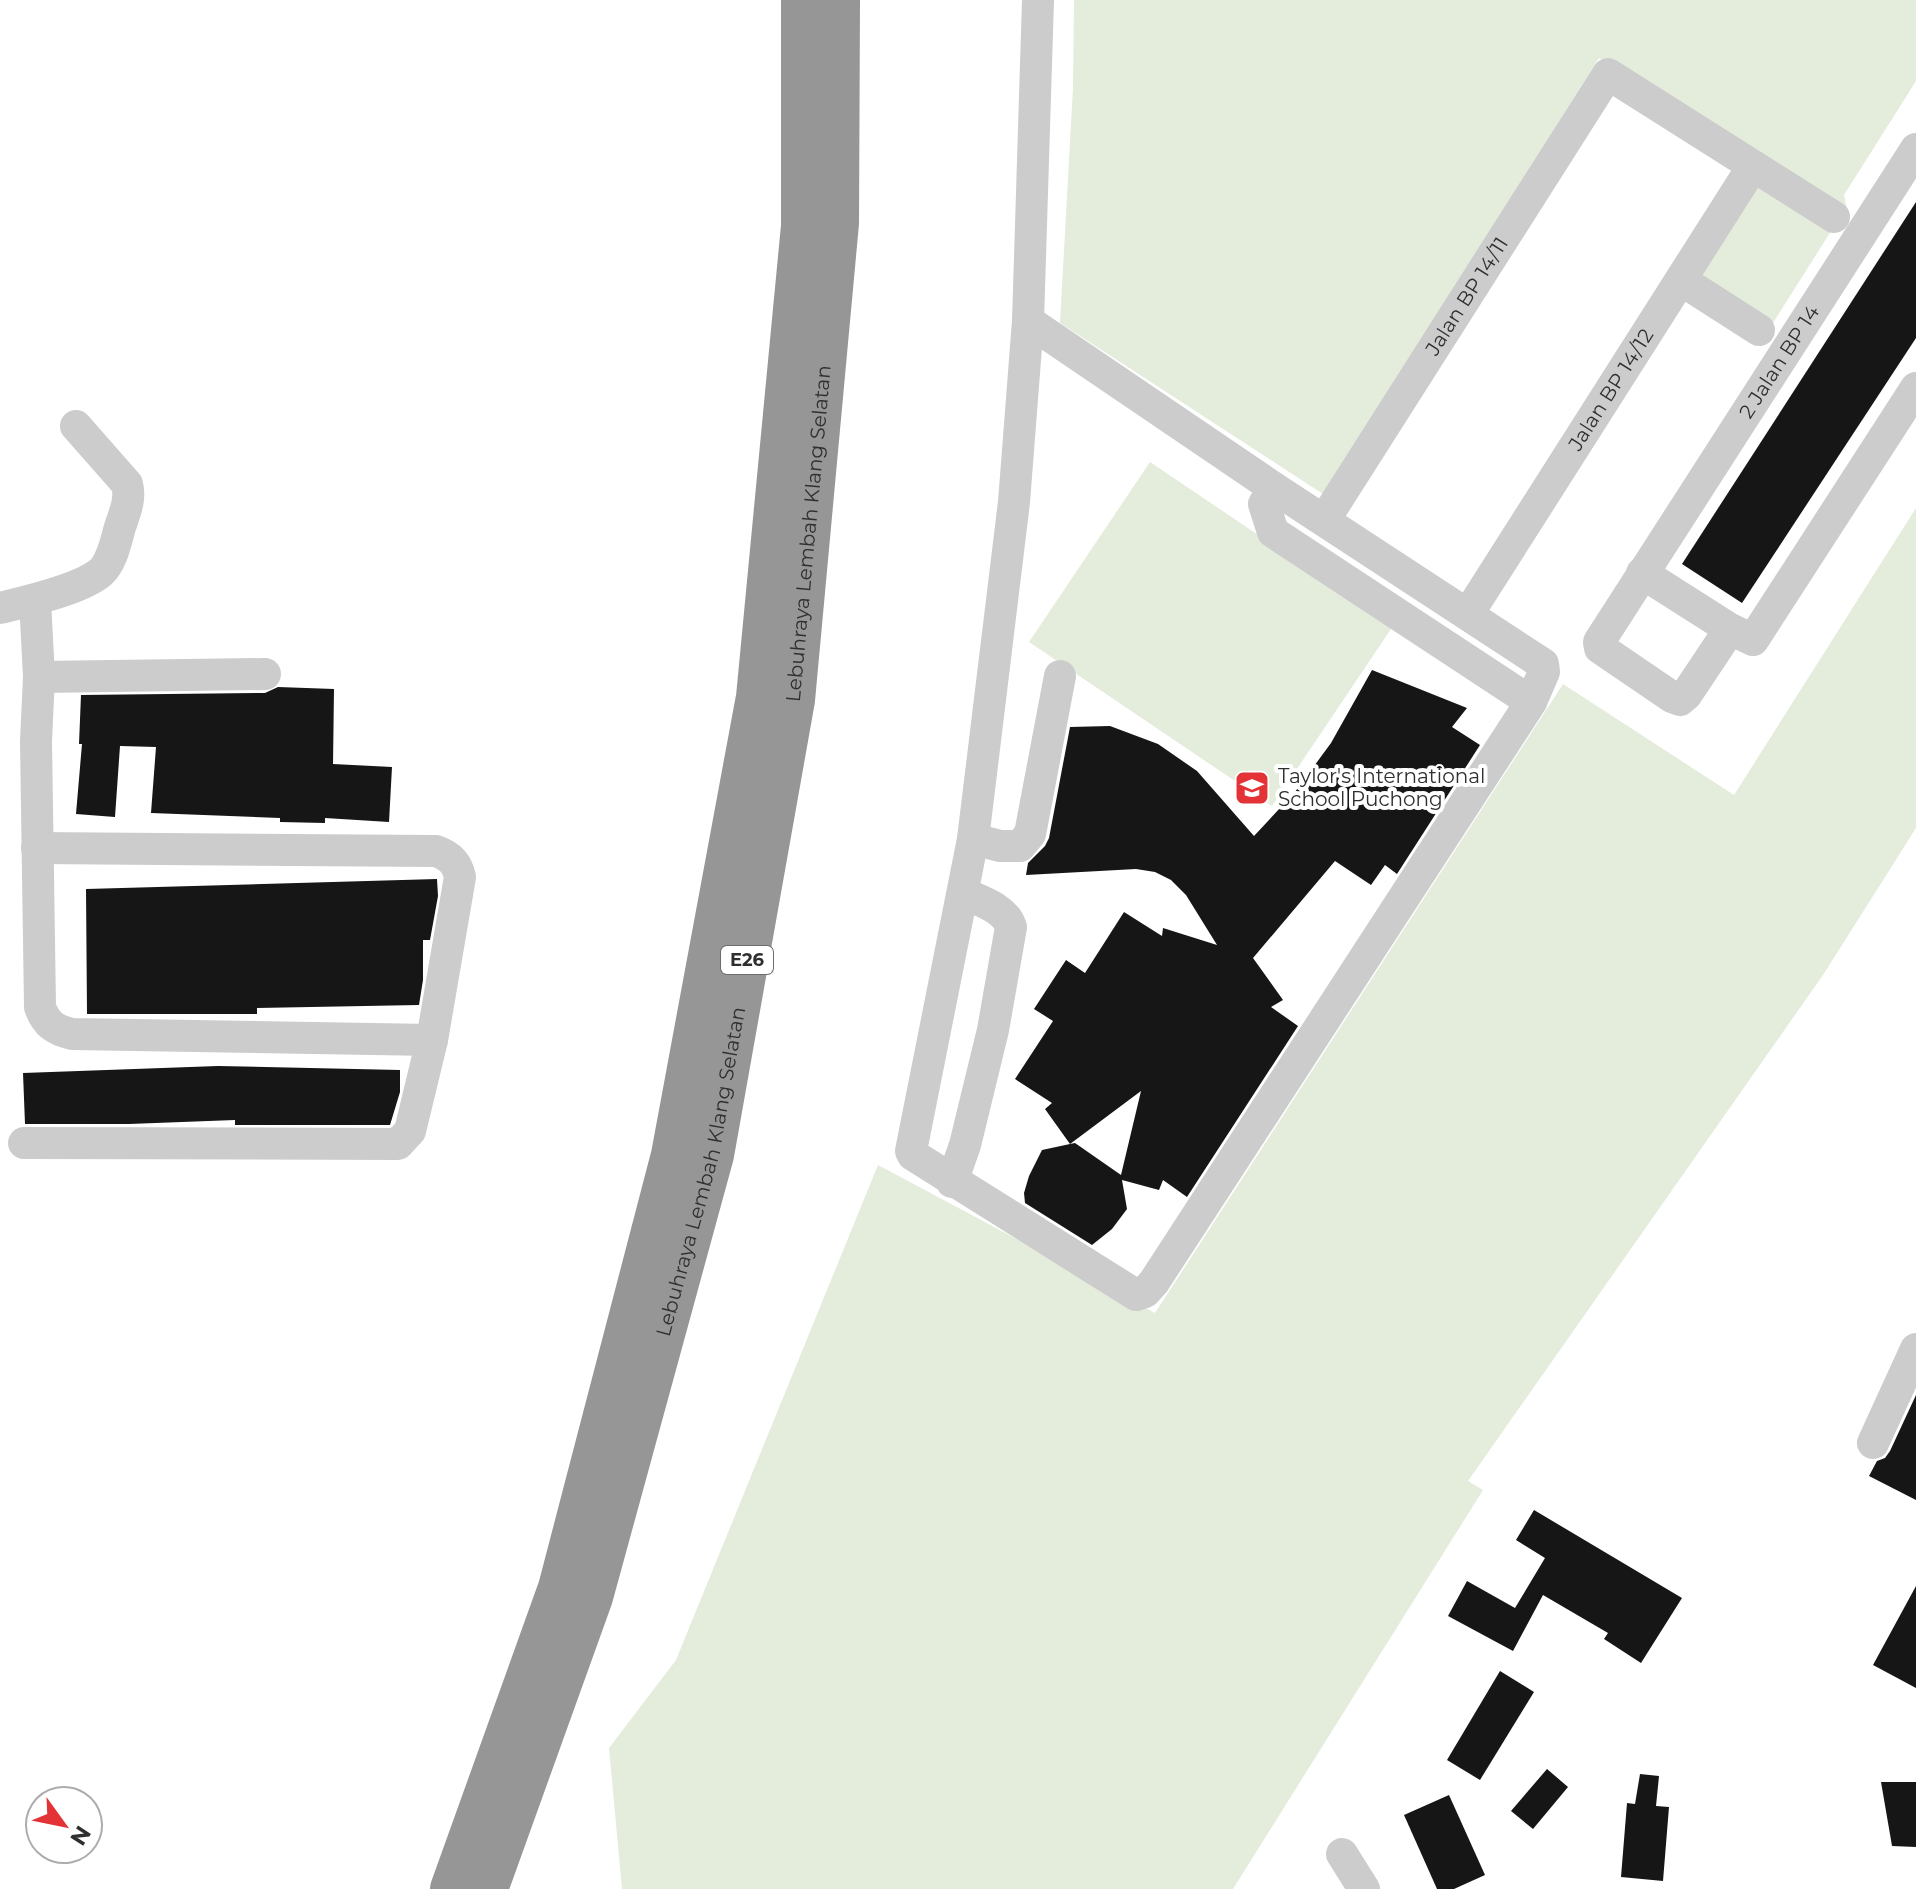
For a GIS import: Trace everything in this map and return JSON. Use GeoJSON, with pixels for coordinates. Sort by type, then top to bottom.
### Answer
{"type":"FeatureCollection","features":[{"type":"Feature","properties":{"kind":"highway","name":"Lebuhraya Lembah Klang Selatan"},"geometry":{"type":"LineString","coordinates":[[452,1889],[560,1588],[597,1449],[673,1155],[750,742],[758,697],[803,226],[803,0]]}},
{"type":"Feature","properties":{"kind":"highway","name":"Lebuhraya Lembah Klang Selatan"},"geometry":{"type":"LineString","coordinates":[[486,1889],[591,1597],[712,1155],[793,700],[837,223],[838,0]]}},
{"type":"Feature","properties":{"kind":"street"},"geometry":{"type":"LineString","coordinates":[[1028,321],[1274,488],[1543,664],[1544,672],[1531,702],[1145,1292],[1136,1295],[952,1182],[911,1151],[973,839],[1014,502],[1028,321],[1038,0]]}},
{"type":"Feature","properties":{"kind":"street","name":"Jalan BP 14/11"},"geometry":{"type":"LineString","coordinates":[[1325,519],[1608,74],[1753,166]]}},
{"type":"Feature","properties":{"kind":"street","name":"2 Jalan BP 14"},"geometry":{"type":"LineString","coordinates":[[1730,629],[1680,700],[1600,648],[1601,637],[1916,149]]}},
{"type":"Feature","properties":{"kind":"street"},"geometry":{"type":"LineString","coordinates":[[1753,166],[1834,217]]}},
{"type":"Feature","properties":{"kind":"street","name":"Jalan BP 14/12"},"geometry":{"type":"LineString","coordinates":[[1468,614],[1753,166]]}},
{"type":"Feature","properties":{"kind":"street"},"geometry":{"type":"LineString","coordinates":[[1681,280],[1759,330]]}},
{"type":"Feature","properties":{"kind":"street"},"geometry":{"type":"LineString","coordinates":[[1642,573],[1730,629],[1753,640],[1916,388]]}},
{"type":"Feature","properties":{"kind":"street"},"geometry":{"type":"LineString","coordinates":[[0,608],[35,600],[88,580],[102,571],[114,547],[130,494],[127,484],[76,426]]}},
{"type":"Feature","properties":{"kind":"street"},"geometry":{"type":"LineString","coordinates":[[1274,488],[1264,504],[1273,532],[1531,702]]}},
{"type":"Feature","properties":{"kind":"street"},"geometry":{"type":"LineString","coordinates":[[35,600],[39,677],[36,741],[40,1007],[43,1017],[52,1027],[72,1034],[432,1040]]}},
{"type":"Feature","properties":{"kind":"street"},"geometry":{"type":"LineString","coordinates":[[39,677],[265,674]]}},
{"type":"Feature","properties":{"kind":"street"},"geometry":{"type":"LineString","coordinates":[[973,839],[1000,846],[1020,846],[1030,834],[1060,676]]}},
{"type":"Feature","properties":{"kind":"street"},"geometry":{"type":"LineString","coordinates":[[24,1143],[398,1144],[410,1131],[432,1040],[460,877],[458,867],[445,854],[436,851],[37,848]]}},
{"type":"Feature","properties":{"kind":"street"},"geometry":{"type":"LineString","coordinates":[[952,1182],[965,1145],[993,1030],[1011,927],[1008,918],[963,893]]}},
{"type":"Feature","properties":{"kind":"street"},"geometry":{"type":"LineString","coordinates":[[1873,1443],[1916,1349]]}},
{"type":"Feature","properties":{"kind":"street"},"geometry":{"type":"LineString","coordinates":[[1342,1854],[1364,1889]]}},
{"type":"Feature","properties":{"kind":"green space"},"geometry":{"type":"Polygon","coordinates":[[[1074,0],[1916,0],[1916,81],[1844,195],[1848,215],[1599,58],[1323,494],[1060,323],[1073,88],[1074,0]]]}},
{"type":"Feature","properties":{"kind":"green space"},"geometry":{"type":"Polygon","coordinates":[[[1759,182],[1833,228],[1771,326],[1698,281],[1759,182]]]}},
{"type":"Feature","properties":{"kind":"green space"},"geometry":{"type":"Polygon","coordinates":[[[1150,462],[1393,626],[1272,806],[1029,642],[1150,462]]]}},
{"type":"Feature","properties":{"kind":"green space"},"geometry":{"type":"Polygon","coordinates":[[[1916,508],[1916,828],[1823,975],[1468,1481],[1483,1490],[1233,1889],[622,1889],[609,1748],[676,1660],[878,1165],[1155,1313],[1563,684],[1734,795],[1916,508]]]}},
{"type":"Feature","properties":{"kind":"building"},"geometry":{"type":"Polygon","coordinates":[[[1916,202],[1916,338],[1742,603],[1682,564],[1916,202]]]}},
{"type":"Feature","properties":{"kind":"building"},"geometry":{"type":"Polygon","coordinates":[[[1372,670],[1467,708],[1452,727],[1480,745],[1397,874],[1385,865],[1371,885],[1335,861],[1253,958],[1283,1000],[1271,1007],[1298,1026],[1187,1197],[1163,1180],[1159,1190],[1122,1180],[1127,1209],[1112,1229],[1092,1245],[1025,1203],[1024,1193],[1029,1176],[1042,1150],[1070,1144],[1045,1109],[1052,1103],[1015,1079],[1053,1021],[1034,1009],[1066,960],[1085,973],[1124,912],[1162,936],[1163,928],[1217,945],[1186,895],[1171,880],[1155,872],[1136,869],[1026,875],[1028,863],[1049,838],[1070,727],[1110,726],[1158,744],[1197,771],[1254,836],[1295,792],[1331,743],[1372,670]],[[1141,1091],[1070,1144],[1075,1143],[1121,1175],[1141,1091]]]}},
{"type":"Feature","properties":{"kind":"building"},"geometry":{"type":"Polygon","coordinates":[[[278,687],[334,689],[333,764],[392,767],[389,822],[325,818],[325,823],[280,822],[280,818],[151,813],[156,747],[120,746],[115,817],[76,814],[82,744],[79,744],[81,695],[265,693],[278,687]]]}},
{"type":"Feature","properties":{"kind":"building"},"geometry":{"type":"Polygon","coordinates":[[[437,879],[438,896],[430,940],[423,940],[423,980],[419,1005],[257,1008],[257,1014],[87,1014],[86,889],[437,879]]]}},
{"type":"Feature","properties":{"kind":"building"},"geometry":{"type":"Polygon","coordinates":[[[218,1066],[400,1070],[400,1092],[390,1125],[235,1125],[235,1120],[25,1124],[23,1073],[218,1066]]]}},
{"type":"Feature","properties":{"kind":"building"},"geometry":{"type":"Polygon","coordinates":[[[1916,1395],[1916,1500],[1869,1476],[1877,1461],[1885,1458],[1890,1451],[1916,1395]]]}},
{"type":"Feature","properties":{"kind":"building"},"geometry":{"type":"Polygon","coordinates":[[[1534,1510],[1682,1598],[1641,1663],[1604,1639],[1608,1633],[1543,1595],[1513,1651],[1448,1616],[1467,1581],[1515,1608],[1545,1558],[1516,1540],[1534,1510]]]}},
{"type":"Feature","properties":{"kind":"building"},"geometry":{"type":"Polygon","coordinates":[[[1916,1586],[1916,1688],[1873,1665],[1916,1586]]]}},
{"type":"Feature","properties":{"kind":"building"},"geometry":{"type":"Polygon","coordinates":[[[1500,1671],[1534,1692],[1480,1780],[1447,1760],[1500,1671]]]}},
{"type":"Feature","properties":{"kind":"building"},"geometry":{"type":"Polygon","coordinates":[[[1547,1769],[1568,1787],[1533,1829],[1511,1811],[1547,1769]]]}},
{"type":"Feature","properties":{"kind":"building"},"geometry":{"type":"Polygon","coordinates":[[[1640,1774],[1659,1776],[1656,1806],[1669,1807],[1663,1881],[1621,1877],[1627,1803],[1635,1804],[1640,1774]]]}},
{"type":"Feature","properties":{"kind":"building"},"geometry":{"type":"Polygon","coordinates":[[[1881,1782],[1916,1782],[1916,1847],[1892,1846],[1881,1782]]]}},
{"type":"Feature","properties":{"kind":"building"},"geometry":{"type":"Polygon","coordinates":[[[1449,1795],[1485,1875],[1454,1889],[1437,1889],[1404,1815],[1449,1795]]]}},
{"type":"Feature","properties":{"kind":"place","name":"Taylor's International School Puchong"},"geometry":{"type":"Point","coordinates":[1252,788]}}]}
